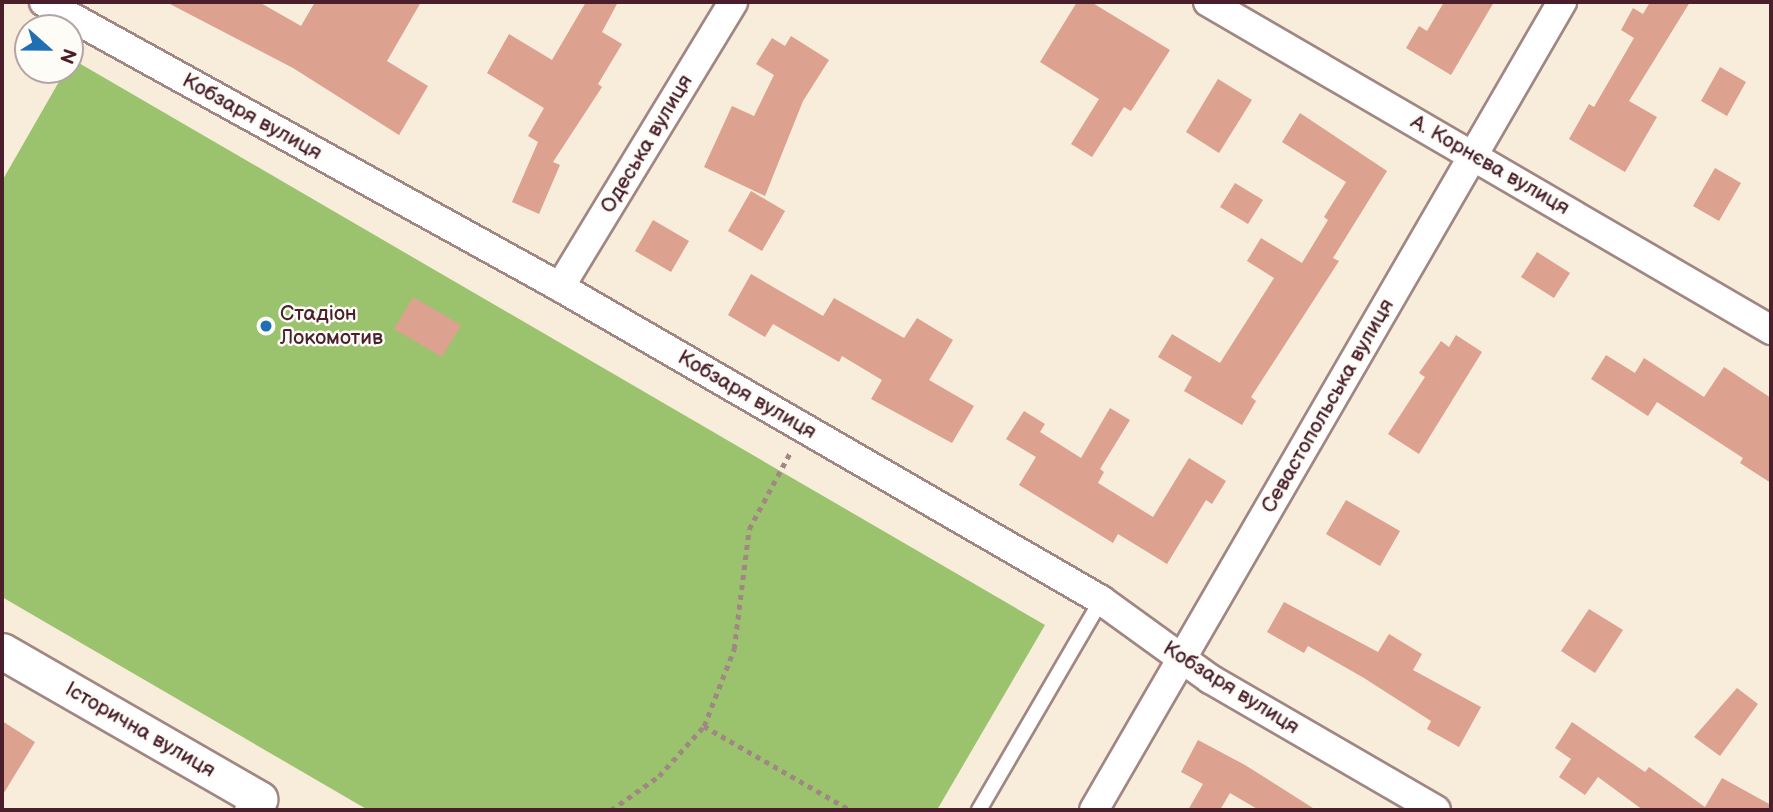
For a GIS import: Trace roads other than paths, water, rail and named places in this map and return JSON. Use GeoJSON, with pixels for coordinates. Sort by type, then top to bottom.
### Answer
{"type":"FeatureCollection","features":[{"type":"Feature","properties":{"kind":"street","name":"Кобзаря вулиця"},"geometry":{"type":"LineString","coordinates":[[44,2],[560,287],[1101,600],[1182,661],[1436,810]]}},
{"type":"Feature","properties":{"kind":"street","name":"Одеська вулиця"},"geometry":{"type":"LineString","coordinates":[[560,287],[733,2]]}},
{"type":"Feature","properties":{"kind":"street","name":"А. Корнєва вулиця"},"geometry":{"type":"LineString","coordinates":[[1208,2],[1771,330]]}},
{"type":"Feature","properties":{"kind":"street","name":"Севастопольська вулиця"},"geometry":{"type":"LineString","coordinates":[[1094,810],[1471,154],[1562,2]]}},
{"type":"Feature","properties":{"kind":"street","name":"Історична вулиця"},"geometry":{"type":"LineString","coordinates":[[2,651],[263,806]]}},
{"type":"Feature","properties":{"kind":"lane"},"geometry":{"type":"LineString","coordinates":[[979,810],[1101,600]]}},
{"type":"Feature","properties":{"kind":"place","name":"Стадіон Локомотив"},"geometry":{"type":"Point","coordinates":[266,326]}}]}
